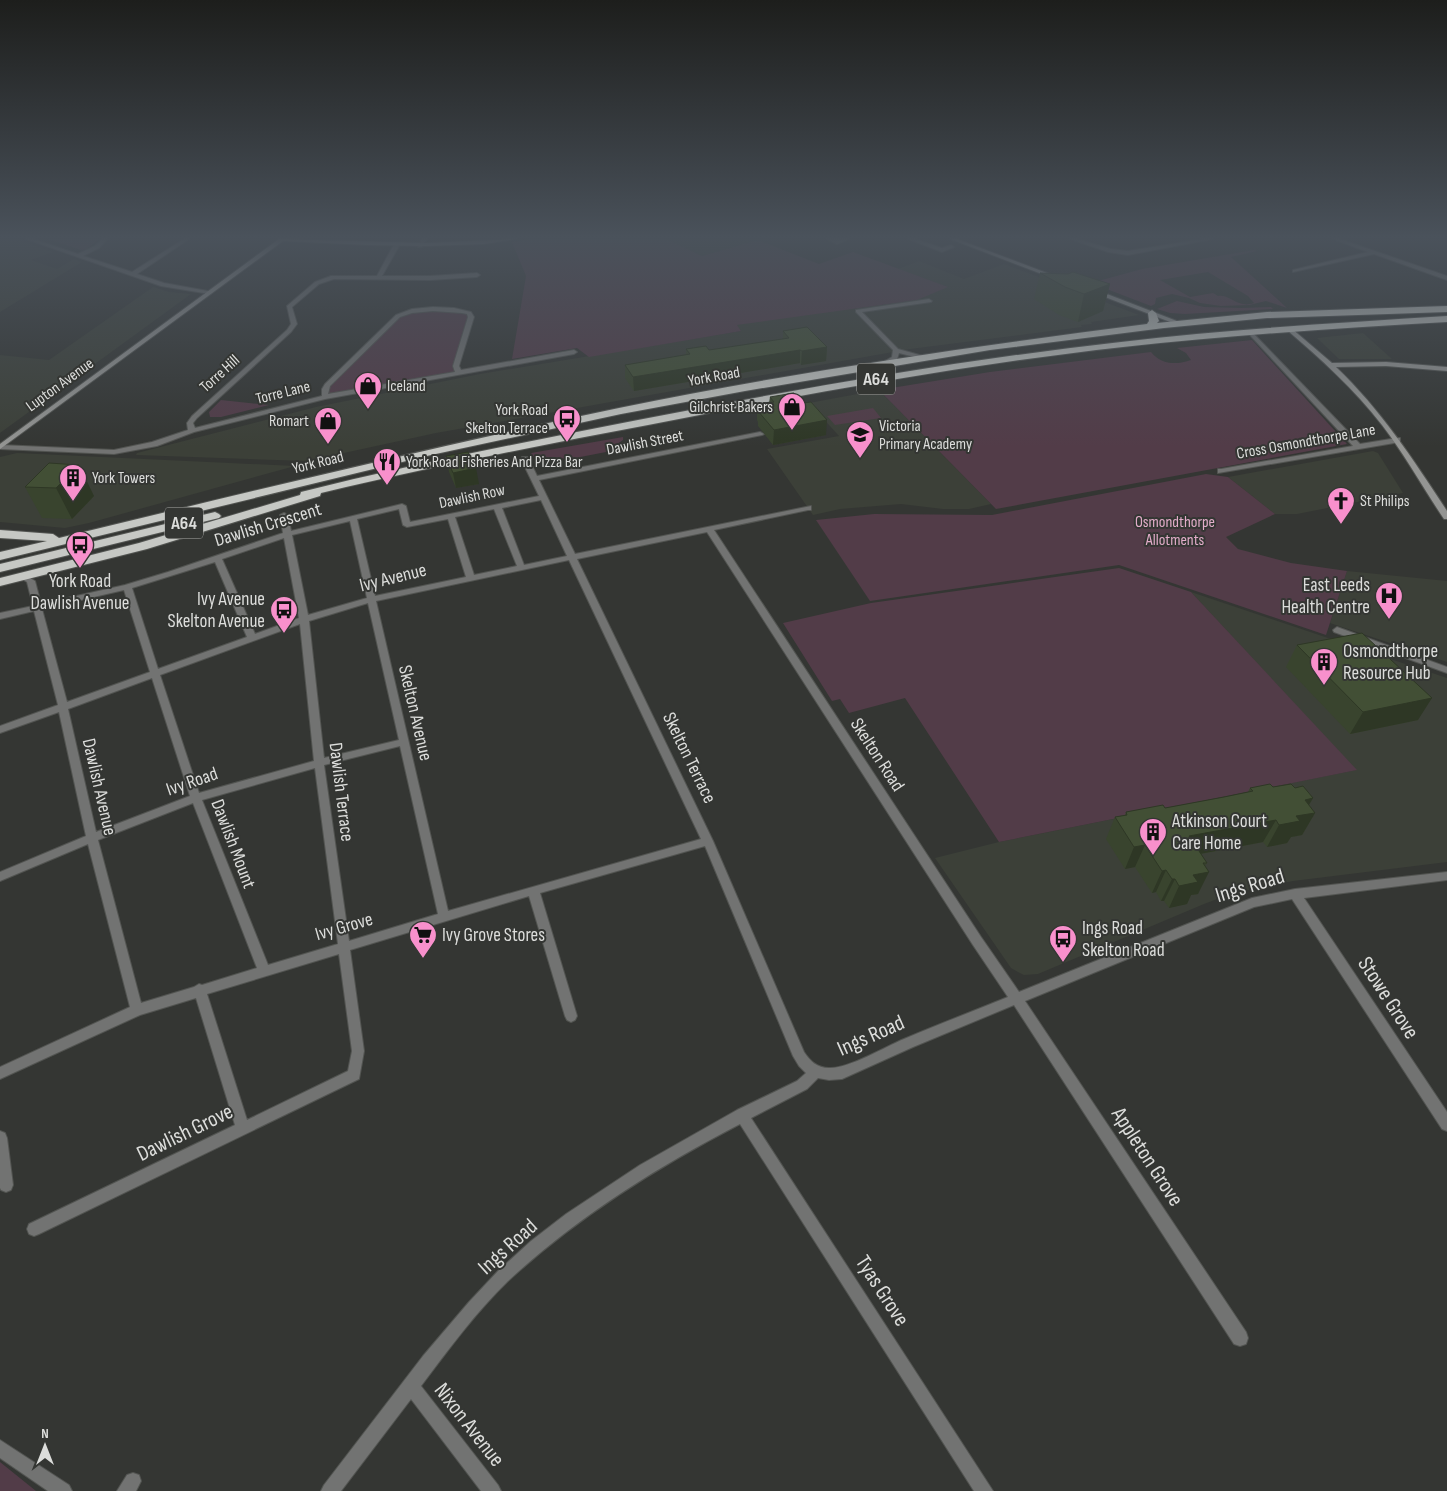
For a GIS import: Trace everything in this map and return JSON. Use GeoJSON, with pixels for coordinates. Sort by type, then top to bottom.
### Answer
{"type":"FeatureCollection","features":[{"type":"Feature","properties":{"kind":"highway","name":"York Road"},"geometry":{"type":"LineString","coordinates":[[0,556],[533,429],[648,406],[881,365],[1180,324],[1241,318],[1447,309]]}},
{"type":"Feature","properties":{"kind":"highway"},"geometry":{"type":"LineString","coordinates":[[1150,327],[1154,320],[1152,313]]}},
{"type":"Feature","properties":{"kind":"highway"},"geometry":{"type":"LineString","coordinates":[[1241,318],[1271,320],[1283,324],[1289,329]]}},
{"type":"Feature","properties":{"kind":"highway","name":"York Road"},"geometry":{"type":"LineString","coordinates":[[0,568],[368,478],[478,454],[739,403],[870,380],[1078,350],[1235,333],[1447,319]]}},
{"type":"Feature","properties":{"kind":"highway"},"geometry":{"type":"LineString","coordinates":[[1180,324],[1200,329],[1235,333]]}},
{"type":"Feature","properties":{"kind":"highway"},"geometry":{"type":"LineString","coordinates":[[0,582],[143,546],[368,478]]}},
{"type":"Feature","properties":{"kind":"highway","name":"A64"},"geometry":{"type":"LineString","coordinates":[[0,534],[72,540]]}},
{"type":"Feature","properties":{"kind":"street","name":"Lupton Avenue"},"geometry":{"type":"LineString","coordinates":[[0,447],[188,309]]}},
{"type":"Feature","properties":{"kind":"street","name":"Torre Hill"},"geometry":{"type":"LineString","coordinates":[[192,431],[190,423],[194,417],[289,331],[294,324],[290,309]]}},
{"type":"Feature","properties":{"kind":"street"},"geometry":{"type":"LineString","coordinates":[[875,309],[858,311],[896,350],[927,358]]}},
{"type":"Feature","properties":{"kind":"street"},"geometry":{"type":"LineString","coordinates":[[1140,309],[1180,324]]}},
{"type":"Feature","properties":{"kind":"street"},"geometry":{"type":"LineString","coordinates":[[325,397],[327,385],[398,316],[408,311],[459,311],[471,315],[456,366],[459,372]]}},
{"type":"Feature","properties":{"kind":"street"},"geometry":{"type":"LineString","coordinates":[[1289,329],[1329,365],[1374,410],[1397,440],[1447,517]]}},
{"type":"Feature","properties":{"kind":"street"},"geometry":{"type":"LineString","coordinates":[[1250,332],[1357,446]]}},
{"type":"Feature","properties":{"kind":"street"},"geometry":{"type":"LineString","coordinates":[[881,365],[895,358],[896,350]]}},
{"type":"Feature","properties":{"kind":"street","name":"Torre Lane"},"geometry":{"type":"LineString","coordinates":[[0,447],[114,452],[154,444],[192,431],[325,397],[574,352]]}},
{"type":"Feature","properties":{"kind":"street"},"geometry":{"type":"LineString","coordinates":[[1329,365],[1386,364],[1447,369]]}},
{"type":"Feature","properties":{"kind":"street","name":"Dawlish Street"},"geometry":{"type":"LineString","coordinates":[[536,479],[760,434]]}},
{"type":"Feature","properties":{"kind":"street","name":"Cross Osmondthorpe Lane"},"geometry":{"type":"LineString","coordinates":[[1221,471],[1397,440]]}},
{"type":"Feature","properties":{"kind":"street","name":"Skelton Terrace"},"geometry":{"type":"LineString","coordinates":[[525,459],[708,841],[799,1056],[804,1064],[816,1072]]}},
{"type":"Feature","properties":{"kind":"street","name":"Dawlish Row"},"geometry":{"type":"LineString","coordinates":[[407,525],[544,496]]}},
{"type":"Feature","properties":{"kind":"street","name":"Dawlish Crescent"},"geometry":{"type":"LineString","coordinates":[[0,616],[127,587],[288,534],[402,506],[407,525]]}},
{"type":"Feature","properties":{"kind":"street"},"geometry":{"type":"LineString","coordinates":[[497,506],[521,567]]}},
{"type":"Feature","properties":{"kind":"street","name":"Ivy Avenue"},"geometry":{"type":"LineString","coordinates":[[0,730],[304,619],[372,599],[470,577],[571,558],[808,508]]}},
{"type":"Feature","properties":{"kind":"street","name":"Dawlish Terrace"},"geometry":{"type":"LineString","coordinates":[[284,515],[304,619],[319,763],[358,1051],[354,1075]]}},
{"type":"Feature","properties":{"kind":"street"},"geometry":{"type":"LineString","coordinates":[[451,516],[470,577]]}},
{"type":"Feature","properties":{"kind":"street","name":"Skelton Avenue"},"geometry":{"type":"LineString","coordinates":[[353,518],[444,917]]}},
{"type":"Feature","properties":{"kind":"street","name":"Skelton Road"},"geometry":{"type":"LineString","coordinates":[[709,529],[977,941],[1017,999]]}},
{"type":"Feature","properties":{"kind":"street"},"geometry":{"type":"LineString","coordinates":[[217,557],[252,638]]}},
{"type":"Feature","properties":{"kind":"street","name":"Dawlish Avenue"},"geometry":{"type":"LineString","coordinates":[[23,576],[31,581],[63,707],[92,837],[137,1010]]}},
{"type":"Feature","properties":{"kind":"street","name":"Dawlish Mount"},"geometry":{"type":"LineString","coordinates":[[127,587],[196,798],[264,970]]}},
{"type":"Feature","properties":{"kind":"street"},"geometry":{"type":"LineString","coordinates":[[1337,630],[1447,670]]}},
{"type":"Feature","properties":{"kind":"street","name":"Ivy Road"},"geometry":{"type":"LineString","coordinates":[[0,877],[92,837],[196,798],[261,778],[404,742]]}},
{"type":"Feature","properties":{"kind":"street","name":"Ivy Grove"},"geometry":{"type":"LineString","coordinates":[[0,1073],[137,1010],[199,989],[533,890],[708,841]]}},
{"type":"Feature","properties":{"kind":"street","name":"Ings Road"},"geometry":{"type":"LineString","coordinates":[[330,1491],[458,1326],[503,1276],[559,1230],[619,1187],[682,1147],[742,1114],[802,1085],[816,1072],[832,1075],[842,1073],[908,1043],[1252,903],[1295,894],[1447,876]]}},
{"type":"Feature","properties":{"kind":"street"},"geometry":{"type":"LineString","coordinates":[[533,890],[571,1016]]}},
{"type":"Feature","properties":{"kind":"street","name":"Stowe Grove"},"geometry":{"type":"LineString","coordinates":[[1295,894],[1447,1124]]}},
{"type":"Feature","properties":{"kind":"street"},"geometry":{"type":"LineString","coordinates":[[199,989],[244,1128]]}},
{"type":"Feature","properties":{"kind":"street","name":"Appleton Grove"},"geometry":{"type":"LineString","coordinates":[[1017,999],[1240,1338]]}},
{"type":"Feature","properties":{"kind":"street","name":"Dawlish Grove"},"geometry":{"type":"LineString","coordinates":[[34,1228],[354,1075]]}},
{"type":"Feature","properties":{"kind":"street","name":"Tyas Grove"},"geometry":{"type":"LineString","coordinates":[[742,1114],[984,1491]]}},
{"type":"Feature","properties":{"kind":"street"},"geometry":{"type":"LineString","coordinates":[[0,1138],[6,1186]]}},
{"type":"Feature","properties":{"kind":"street","name":"Nixon Avenue"},"geometry":{"type":"LineString","coordinates":[[411,1386],[492,1491]]}},
{"type":"Feature","properties":{"kind":"street"},"geometry":{"type":"LineString","coordinates":[[0,1448],[63,1491]]}},
{"type":"Feature","properties":{"kind":"shaded area"},"geometry":{"type":"Polygon","coordinates":[[[122,309],[171,309],[0,433],[0,355],[49,360],[122,309]]]}},
{"type":"Feature","properties":{"kind":"shaded area"},"geometry":{"type":"Polygon","coordinates":[[[827,309],[1122,309],[1139,315],[1091,322],[1092,324],[1081,325],[1082,327],[910,349],[436,433],[307,461],[136,455],[137,453],[316,407],[480,374],[741,331],[736,325],[827,309]]]}},
{"type":"Feature","properties":{"kind":"shaded area"},"geometry":{"type":"Polygon","coordinates":[[[1363,333],[1392,359],[1339,359],[1317,338],[1363,333]]]}},
{"type":"Feature","properties":{"kind":"shaded area","name":"Victoria Primary Academy"},"geometry":{"type":"Polygon","coordinates":[[[879,390],[991,504],[969,509],[943,509],[901,504],[840,509],[813,515],[767,449],[839,436],[809,403],[879,390]]]}},
{"type":"Feature","properties":{"kind":"shaded area"},"geometry":{"type":"Polygon","coordinates":[[[1373,451],[1378,453],[1403,493],[1297,514],[1275,514],[1228,477],[1373,451]]]}},
{"type":"Feature","properties":{"kind":"shaded area"},"geometry":{"type":"Polygon","coordinates":[[[17,453],[295,466],[65,528],[0,522],[0,457],[17,453]]]}},
{"type":"Feature","properties":{"kind":"shaded area","name":"East Leeds Health Centre"},"geometry":{"type":"Polygon","coordinates":[[[1347,571],[1447,581],[1447,662],[1330,623],[1347,571]]]}},
{"type":"Feature","properties":{"kind":"shaded area"},"geometry":{"type":"Polygon","coordinates":[[[1191,592],[1447,678],[1447,862],[1293,881],[1233,893],[1038,974],[1024,975],[1011,968],[935,858],[999,842],[1356,770],[1191,592]]]}},
{"type":"Feature","properties":{"kind":"green space"},"geometry":{"type":"Polygon","coordinates":[[[521,309],[855,309],[737,325],[741,331],[589,357],[577,348],[512,359],[521,309]]]}},
{"type":"Feature","properties":{"kind":"green space"},"geometry":{"type":"Polygon","coordinates":[[[1157,309],[1273,309],[1185,314],[1170,313],[1157,309]]]}},
{"type":"Feature","properties":{"kind":"green space"},"geometry":{"type":"Polygon","coordinates":[[[408,311],[459,311],[469,313],[456,366],[459,373],[325,397],[325,389],[398,316],[408,311]]]}},
{"type":"Feature","properties":{"kind":"green space"},"geometry":{"type":"Polygon","coordinates":[[[1252,340],[1347,444],[996,509],[879,390],[990,372],[1151,352],[1164,362],[1180,363],[1191,360],[1186,353],[1177,348],[1252,340]]]}},
{"type":"Feature","properties":{"kind":"green space"},"geometry":{"type":"Polygon","coordinates":[[[221,400],[269,405],[221,417],[210,417],[209,412],[221,400]]]}},
{"type":"Feature","properties":{"kind":"green space"},"geometry":{"type":"Polygon","coordinates":[[[873,408],[881,418],[835,425],[827,416],[873,408]]]}},
{"type":"Feature","properties":{"kind":"green space"},"geometry":{"type":"Polygon","coordinates":[[[623,437],[623,440],[606,452],[570,459],[534,457],[531,453],[623,437]]]}},
{"type":"Feature","properties":{"kind":"green space","name":"Osmondthorpe Allotments"},"geometry":{"type":"Polygon","coordinates":[[[1206,474],[1228,477],[1275,514],[1226,537],[1238,549],[1291,563],[1347,571],[1326,635],[1119,565],[870,601],[816,520],[874,514],[992,515],[1206,474]]]}},
{"type":"Feature","properties":{"kind":"green space"},"geometry":{"type":"Polygon","coordinates":[[[1119,568],[1191,592],[1357,770],[999,842],[905,698],[849,713],[840,699],[832,701],[783,623],[871,603],[1119,568]]]}},
{"type":"Feature","properties":{"kind":"green space"},"geometry":{"type":"Polygon","coordinates":[[[0,1462],[36,1491],[0,1491],[0,1462]]]}},
{"type":"Feature","properties":{"kind":"building"},"geometry":{"type":"Polygon","coordinates":[[[807,327],[827,347],[633,377],[625,365],[690,354],[686,349],[706,346],[709,350],[789,338],[783,331],[807,327]]]}},
{"type":"Feature","properties":{"kind":"building"},"geometry":{"type":"Polygon","coordinates":[[[794,393],[803,403],[811,402],[827,420],[774,430],[758,411],[762,410],[757,405],[774,402],[770,397],[794,393]]]}},
{"type":"Feature","properties":{"kind":"building"},"geometry":{"type":"Polygon","coordinates":[[[468,452],[476,468],[453,473],[446,456],[468,452]]]}},
{"type":"Feature","properties":{"kind":"building"},"geometry":{"type":"Polygon","coordinates":[[[49,463],[79,465],[56,488],[25,487],[49,463]]]}},
{"type":"Feature","properties":{"kind":"building"},"geometry":{"type":"Polygon","coordinates":[[[1362,633],[1432,698],[1363,712],[1297,645],[1362,633]]]}},
{"type":"Feature","properties":{"kind":"building"},"geometry":{"type":"Polygon","coordinates":[[[1270,784],[1273,787],[1291,784],[1295,788],[1303,786],[1313,798],[1305,800],[1315,813],[1296,816],[1300,821],[1279,825],[1276,820],[1189,836],[1207,863],[1203,863],[1209,872],[1193,875],[1198,882],[1179,886],[1166,870],[1162,871],[1145,845],[1134,847],[1115,817],[1127,815],[1126,812],[1163,805],[1165,808],[1253,791],[1250,788],[1270,784]]]}},
{"type":"Feature","properties":{"kind":"place","name":"Iceland"},"geometry":{"type":"Point","coordinates":[368,410]}},
{"type":"Feature","properties":{"kind":"place","name":"Gilchrist Bakers"},"geometry":{"type":"Point","coordinates":[792,431]}},
{"type":"Feature","properties":{"kind":"place","name":"York Road Skelton Terrace"},"geometry":{"type":"Point","coordinates":[567,443]}},
{"type":"Feature","properties":{"kind":"place","name":"Romart"},"geometry":{"type":"Point","coordinates":[328,445]}},
{"type":"Feature","properties":{"kind":"place","name":"Victoria Primary Academy"},"geometry":{"type":"Point","coordinates":[860,459]}},
{"type":"Feature","properties":{"kind":"place","name":"York Road Fisheries And Pizza Bar"},"geometry":{"type":"Point","coordinates":[387,486]}},
{"type":"Feature","properties":{"kind":"place","name":"York Towers"},"geometry":{"type":"Point","coordinates":[73,502]}},
{"type":"Feature","properties":{"kind":"place","name":"St Philips"},"geometry":{"type":"Point","coordinates":[1341,525]}},
{"type":"Feature","properties":{"kind":"place","name":"York Road Dawlish Avenue"},"geometry":{"type":"Point","coordinates":[80,569]}},
{"type":"Feature","properties":{"kind":"place","name":"East Leeds Health Centre"},"geometry":{"type":"Point","coordinates":[1389,620]}},
{"type":"Feature","properties":{"kind":"place","name":"Ivy Avenue Skelton Avenue"},"geometry":{"type":"Point","coordinates":[284,634]}},
{"type":"Feature","properties":{"kind":"place","name":"Osmondthorpe Resource Hub"},"geometry":{"type":"Point","coordinates":[1324,686]}},
{"type":"Feature","properties":{"kind":"place","name":"Atkinson Court Care Home"},"geometry":{"type":"Point","coordinates":[1153,856]}},
{"type":"Feature","properties":{"kind":"place","name":"Ivy Grove Stores"},"geometry":{"type":"Point","coordinates":[423,959]}},
{"type":"Feature","properties":{"kind":"place","name":"Ings Road Skelton Road"},"geometry":{"type":"Point","coordinates":[1063,963]}}]}
